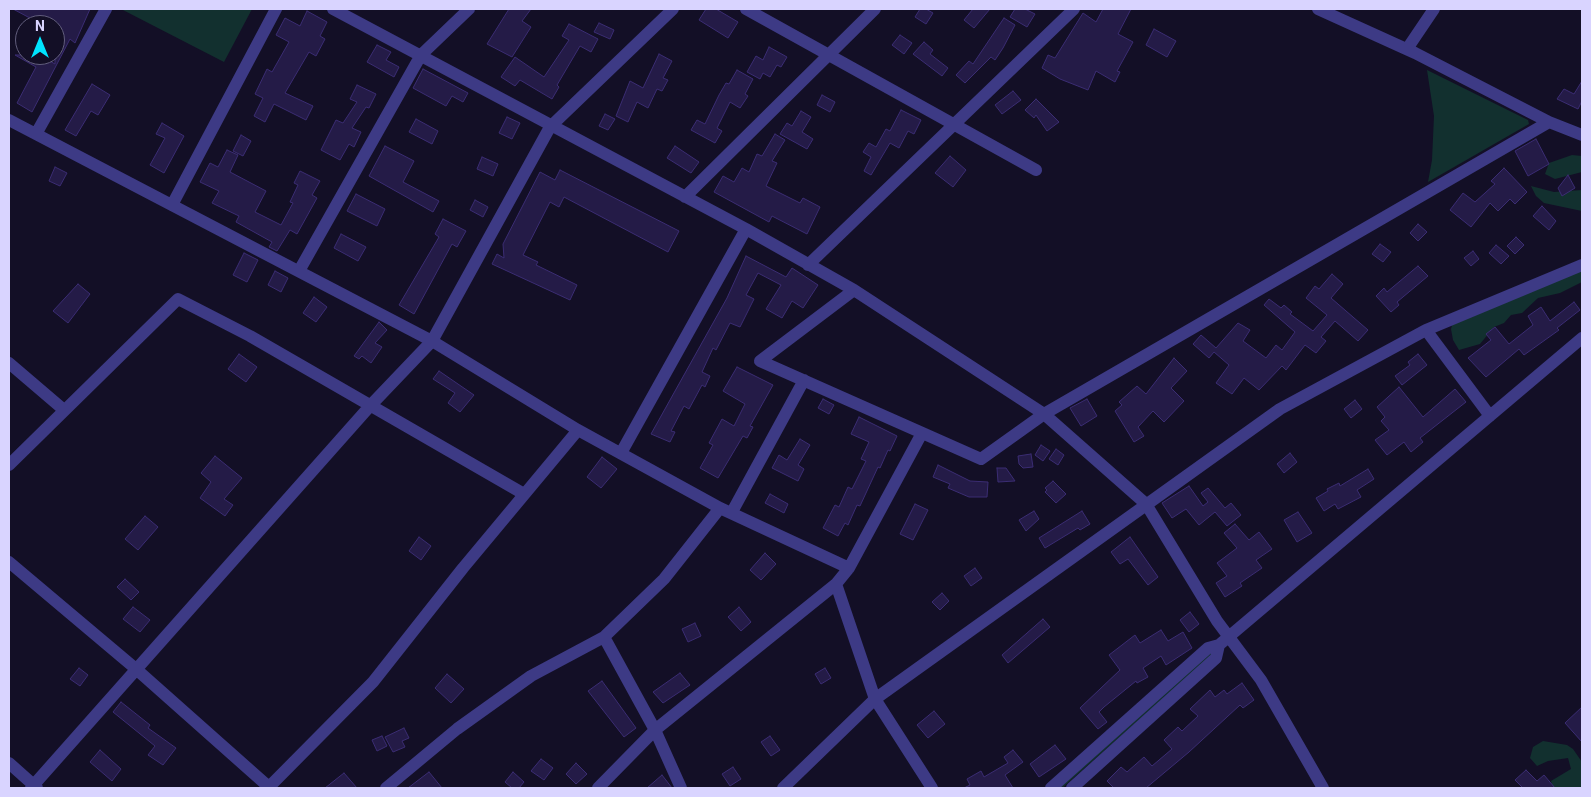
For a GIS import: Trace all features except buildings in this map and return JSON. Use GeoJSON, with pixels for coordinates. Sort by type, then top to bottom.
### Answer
{"type":"FeatureCollection","features":[{"type":"Feature","properties":{"kind":"street"},"geometry":{"type":"LineString","coordinates":[[36,134],[106,9]]}},
{"type":"Feature","properties":{"kind":"street"},"geometry":{"type":"LineString","coordinates":[[172,205],[276,9]]}},
{"type":"Feature","properties":{"kind":"street"},"geometry":{"type":"LineString","coordinates":[[334,9],[550,127],[746,229],[854,290],[1044,414],[1146,504],[1224,641],[1261,680],[1323,788]]}},
{"type":"Feature","properties":{"kind":"street"},"geometry":{"type":"LineString","coordinates":[[299,271],[421,55],[470,9]]}},
{"type":"Feature","properties":{"kind":"street"},"geometry":{"type":"LineString","coordinates":[[9,764],[34,787],[136,669],[370,406],[432,341],[550,127],[673,9]]}},
{"type":"Feature","properties":{"kind":"street"},"geometry":{"type":"LineString","coordinates":[[746,9],[1036,170]]}},
{"type":"Feature","properties":{"kind":"street"},"geometry":{"type":"LineString","coordinates":[[685,197],[875,9]]}},
{"type":"Feature","properties":{"kind":"street"},"geometry":{"type":"LineString","coordinates":[[808,265],[1074,9]]}},
{"type":"Feature","properties":{"kind":"street"},"geometry":{"type":"LineString","coordinates":[[1318,9],[1407,49],[1550,122],[1582,135]]}},
{"type":"Feature","properties":{"kind":"street"},"geometry":{"type":"LineString","coordinates":[[1407,49],[1434,9]]}},
{"type":"Feature","properties":{"kind":"street"},"geometry":{"type":"LineString","coordinates":[[9,120],[432,341],[578,430],[726,510],[848,568]]}},
{"type":"Feature","properties":{"kind":"street"},"geometry":{"type":"LineString","coordinates":[[854,290],[760,361],[981,459],[1044,414],[1550,122]]}},
{"type":"Feature","properties":{"kind":"street"},"geometry":{"type":"LineString","coordinates":[[621,453],[746,229]]}},
{"type":"Feature","properties":{"kind":"street"},"geometry":{"type":"LineString","coordinates":[[783,788],[875,699],[1280,409],[1426,330],[1582,265]]}},
{"type":"Feature","properties":{"kind":"street"},"geometry":{"type":"LineString","coordinates":[[9,465],[178,298],[250,336],[524,494]]}},
{"type":"Feature","properties":{"kind":"street"},"geometry":{"type":"LineString","coordinates":[[1426,330],[1490,416]]}},
{"type":"Feature","properties":{"kind":"street"},"geometry":{"type":"LineString","coordinates":[[1051,788],[1208,648],[1224,641],[1582,338]]}},
{"type":"Feature","properties":{"kind":"street"},"geometry":{"type":"LineString","coordinates":[[9,363],[64,410]]}},
{"type":"Feature","properties":{"kind":"street"},"geometry":{"type":"LineString","coordinates":[[386,788],[456,729],[531,676],[604,637],[664,579],[726,510],[804,380]]}},
{"type":"Feature","properties":{"kind":"street"},"geometry":{"type":"LineString","coordinates":[[9,562],[136,669],[269,788],[374,682],[524,494],[578,430]]}},
{"type":"Feature","properties":{"kind":"street"},"geometry":{"type":"LineString","coordinates":[[598,788],[655,730],[836,584],[848,568],[922,433]]}},
{"type":"Feature","properties":{"kind":"street"},"geometry":{"type":"LineString","coordinates":[[836,584],[875,699],[932,788]]}},
{"type":"Feature","properties":{"kind":"street"},"geometry":{"type":"LineString","coordinates":[[604,637],[655,730],[681,788]]}},
{"type":"Feature","properties":{"kind":"street"},"geometry":{"type":"LineString","coordinates":[[1072,788],[1216,658],[1224,641]]}},
{"type":"Feature","properties":{"kind":"green space"},"geometry":{"type":"Polygon","coordinates":[[[121,9],[252,9],[224,62],[121,9]]]}},
{"type":"Feature","properties":{"kind":"green space"},"geometry":{"type":"Polygon","coordinates":[[[1427,70],[1528,120],[1529,124],[1428,182],[1432,160],[1434,116],[1427,70]]]}},
{"type":"Feature","properties":{"kind":"green space"},"geometry":{"type":"Polygon","coordinates":[[[1572,155],[1582,156],[1582,172],[1555,179],[1545,174],[1549,163],[1572,155]]]}},
{"type":"Feature","properties":{"kind":"green space"},"geometry":{"type":"Polygon","coordinates":[[[1531,186],[1554,192],[1582,190],[1582,211],[1544,203],[1536,196],[1531,186]]]}},
{"type":"Feature","properties":{"kind":"green space"},"geometry":{"type":"Polygon","coordinates":[[[1582,266],[1582,282],[1560,293],[1538,298],[1522,313],[1511,315],[1504,323],[1494,327],[1480,344],[1459,350],[1453,340],[1451,329],[1454,318],[1582,266]]]}},
{"type":"Feature","properties":{"kind":"green space"},"geometry":{"type":"Polygon","coordinates":[[[1212,651],[1214,653],[1062,788],[1058,788],[1212,651]]]}},
{"type":"Feature","properties":{"kind":"green space"},"geometry":{"type":"Polygon","coordinates":[[[1543,741],[1567,745],[1573,749],[1582,762],[1582,788],[1553,788],[1551,781],[1571,769],[1568,758],[1548,761],[1537,766],[1530,758],[1533,747],[1543,741]]]}}]}
